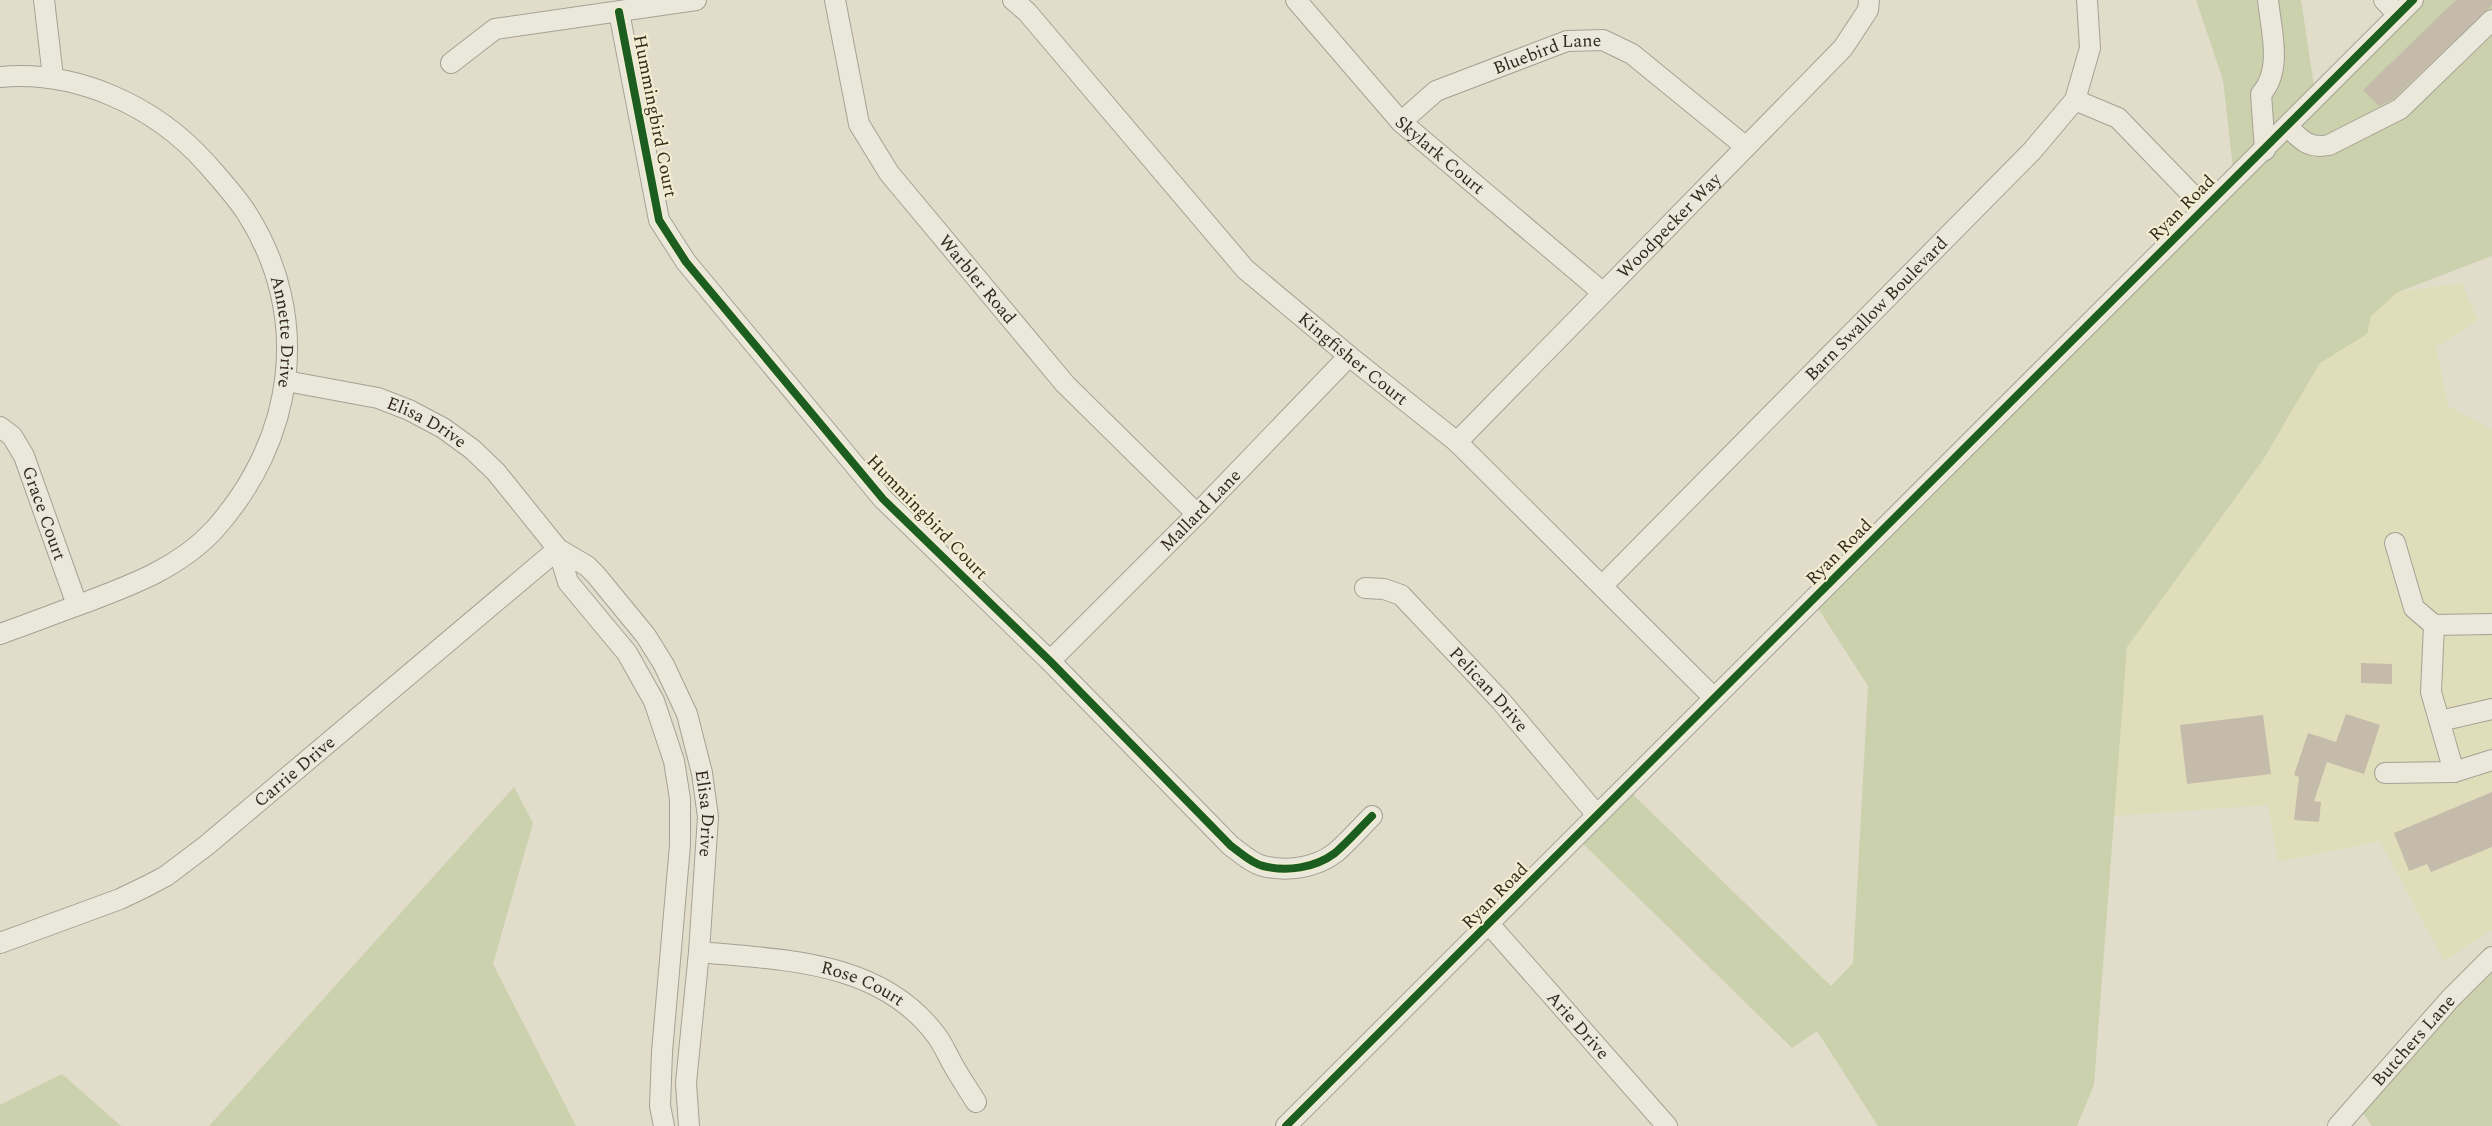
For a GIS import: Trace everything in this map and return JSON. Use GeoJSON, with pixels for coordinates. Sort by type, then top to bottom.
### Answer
{"type":"FeatureCollection","features":[{"type":"Feature","properties":{"kind":"street"},"geometry":{"type":"LineString","coordinates":[[44,0],[53,77]]}},
{"type":"Feature","properties":{"kind":"street"},"geometry":{"type":"LineString","coordinates":[[451,63],[495,29],[696,0]]}},
{"type":"Feature","properties":{"kind":"street","name":"Warbler Road"},"geometry":{"type":"LineString","coordinates":[[835,0],[859,124],[889,173],[1065,384],[1197,514]]}},
{"type":"Feature","properties":{"kind":"street","name":"Kingfisher Court"},"geometry":{"type":"LineString","coordinates":[[1013,0],[1027,12],[1245,269],[1457,442],[1714,698]]}},
{"type":"Feature","properties":{"kind":"street","name":"Skylark Court"},"geometry":{"type":"LineString","coordinates":[[1296,0],[1401,122],[1602,292]]}},
{"type":"Feature","properties":{"kind":"street","name":"Woodpecker Way"},"geometry":{"type":"LineString","coordinates":[[1457,442],[1844,48],[1868,10],[1869,0]]}},
{"type":"Feature","properties":{"kind":"street","name":"Barn Swallow Boulevard"},"geometry":{"type":"LineString","coordinates":[[1602,586],[2032,151],[2075,100],[2090,48],[2087,0]]}},
{"type":"Feature","properties":{"kind":"street"},"geometry":{"type":"LineString","coordinates":[[2265,150],[2261,94],[2268,86],[2274,69],[2268,0]]}},
{"type":"Feature","properties":{"kind":"street"},"geometry":{"type":"LineString","coordinates":[[2384,0],[2398,15]]}},
{"type":"Feature","properties":{"kind":"street","name":"Ryan Road"},"geometry":{"type":"LineString","coordinates":[[1286,1126],[2413,0]]}},
{"type":"Feature","properties":{"kind":"street","name":"Hummingbird Court"},"geometry":{"type":"LineString","coordinates":[[619,12],[659,220],[686,262],[884,499],[1050,661],[1232,846],[1251,861],[1262,866],[1287,869],[1315,864],[1335,853],[1372,816]]}},
{"type":"Feature","properties":{"kind":"street"},"geometry":{"type":"LineString","coordinates":[[2288,127],[2304,143],[2319,147],[2329,145],[2390,115],[2408,101],[2492,20]]}},
{"type":"Feature","properties":{"kind":"street","name":"Bluebird Lane"},"geometry":{"type":"LineString","coordinates":[[1401,122],[1436,91],[1567,41],[1603,40],[1632,54],[1746,147]]}},
{"type":"Feature","properties":{"kind":"street","name":"Annette Drive"},"geometry":{"type":"LineString","coordinates":[[0,77],[53,77],[120,99],[153,117],[192,148],[232,192],[262,242],[279,285],[287,340],[286,381],[278,420],[261,463],[241,498],[213,531],[180,559],[146,579],[0,634]]}},
{"type":"Feature","properties":{"kind":"street"},"geometry":{"type":"LineString","coordinates":[[2075,100],[2118,118],[2204,207]]}},
{"type":"Feature","properties":{"kind":"street","name":"Mallard Lane"},"geometry":{"type":"LineString","coordinates":[[1050,661],[1197,514],[1349,356]]}},
{"type":"Feature","properties":{"kind":"street","name":"Elisa Drive"},"geometry":{"type":"LineString","coordinates":[[286,381],[378,398],[409,410],[443,428],[472,449],[496,472],[558,549],[587,566],[596,575],[646,636],[676,688],[695,740],[708,817],[699,952],[689,1041],[686,1097],[689,1126]]}},
{"type":"Feature","properties":{"kind":"street","name":"Grace Court"},"geometry":{"type":"LineString","coordinates":[[0,427],[12,436],[24,456],[76,605]]}},
{"type":"Feature","properties":{"kind":"street"},"geometry":{"type":"LineString","coordinates":[[2395,543],[2414,608],[2434,625],[2492,624]]}},
{"type":"Feature","properties":{"kind":"street","name":"Elisa Drive"},"geometry":{"type":"LineString","coordinates":[[558,549],[568,582],[627,653],[654,701],[674,761],[680,798],[680,845],[662,1052],[661,1099],[664,1126]]}},
{"type":"Feature","properties":{"kind":"street","name":"Carrie Drive"},"geometry":{"type":"LineString","coordinates":[[0,943],[120,899],[166,876],[207,845],[558,549]]}},
{"type":"Feature","properties":{"kind":"street","name":"Pelican Drive"},"geometry":{"type":"LineString","coordinates":[[1365,588],[1384,589],[1401,595],[1501,701],[1597,815]]}},
{"type":"Feature","properties":{"kind":"street"},"geometry":{"type":"LineString","coordinates":[[2434,625],[2431,692],[2454,772]]}},
{"type":"Feature","properties":{"kind":"street"},"geometry":{"type":"LineString","coordinates":[[654,701],[676,688]]}},
{"type":"Feature","properties":{"kind":"street"},"geometry":{"type":"LineString","coordinates":[[2440,722],[2492,709]]}},
{"type":"Feature","properties":{"kind":"street"},"geometry":{"type":"LineString","coordinates":[[2385,773],[2454,772],[2492,760]]}},
{"type":"Feature","properties":{"kind":"street"},"geometry":{"type":"LineString","coordinates":[[680,818],[708,817]]}},
{"type":"Feature","properties":{"kind":"street","name":"Arie Drive"},"geometry":{"type":"LineString","coordinates":[[1489,924],[1667,1126]]}},
{"type":"Feature","properties":{"kind":"street","name":"Rose Court"},"geometry":{"type":"LineString","coordinates":[[699,952],[796,961],[829,967],[870,982],[908,1006],[925,1022],[942,1044],[976,1102]]}},
{"type":"Feature","properties":{"kind":"street","name":"Butchers Lane"},"geometry":{"type":"LineString","coordinates":[[2338,1126],[2450,999],[2492,957]]}},
{"type":"Feature","properties":{"kind":"street"},"geometry":{"type":"LineString","coordinates":[[661,1099],[686,1097]]}},
{"type":"Feature","properties":{"kind":"shaded area"},"geometry":{"type":"Polygon","coordinates":[[[2462,283],[2478,321],[2436,347],[2448,406],[2492,429],[2492,930],[2444,961],[2380,841],[2278,862],[2268,805],[2114,816],[2127,647],[2263,461],[2320,363],[2366,334],[2371,316],[2398,292],[2462,283]]]}},
{"type":"Feature","properties":{"kind":"green space"},"geometry":{"type":"Polygon","coordinates":[[[2196,0],[2301,0],[2315,92],[2407,0],[2492,0],[2492,256],[2398,292],[2371,316],[2367,334],[2320,363],[2263,460],[2127,647],[2094,1085],[2077,1126],[1878,1126],[1817,1031],[1792,1048],[1575,836],[1624,786],[1831,986],[1853,963],[1868,686],[1812,599],[2234,177],[2223,80],[2196,0]]]}},
{"type":"Feature","properties":{"kind":"green space"},"geometry":{"type":"Polygon","coordinates":[[[514,787],[533,823],[493,964],[576,1126],[209,1126],[514,787]]]}},
{"type":"Feature","properties":{"kind":"green space"},"geometry":{"type":"Polygon","coordinates":[[[2492,962],[2492,1126],[2372,1126],[2358,1106],[2492,962]]]}},
{"type":"Feature","properties":{"kind":"green space"},"geometry":{"type":"Polygon","coordinates":[[[62,1074],[121,1126],[0,1126],[0,1105],[62,1074]]]}},
{"type":"Feature","properties":{"kind":"building"},"geometry":{"type":"Polygon","coordinates":[[[2456,0],[2492,0],[2492,5],[2393,99],[2379,106],[2363,90],[2456,0]]]}},
{"type":"Feature","properties":{"kind":"building"},"geometry":{"type":"Polygon","coordinates":[[[2361,663],[2392,664],[2392,684],[2361,683],[2361,663]]]}},
{"type":"Feature","properties":{"kind":"building"},"geometry":{"type":"Polygon","coordinates":[[[2346,714],[2380,725],[2364,774],[2327,762],[2314,801],[2321,802],[2319,822],[2294,820],[2299,777],[2294,775],[2308,733],[2336,742],[2346,714]]]}},
{"type":"Feature","properties":{"kind":"building"},"geometry":{"type":"Polygon","coordinates":[[[2263,715],[2271,774],[2187,784],[2180,725],[2263,715]]]}},
{"type":"Feature","properties":{"kind":"building"},"geometry":{"type":"Polygon","coordinates":[[[2492,792],[2492,847],[2431,872],[2427,864],[2409,871],[2394,833],[2492,792]]]}},
{"type":"Feature","properties":{"kind":"cycle path"},"geometry":{"type":"LineString","coordinates":[[1286,1126],[2413,0]]}},
{"type":"Feature","properties":{"kind":"cycle path"},"geometry":{"type":"LineString","coordinates":[[619,12],[659,220],[686,262],[883,499],[1050,661],[1231,846],[1250,860],[1259,865],[1282,869],[1319,862],[1335,853],[1372,816]]}}]}
